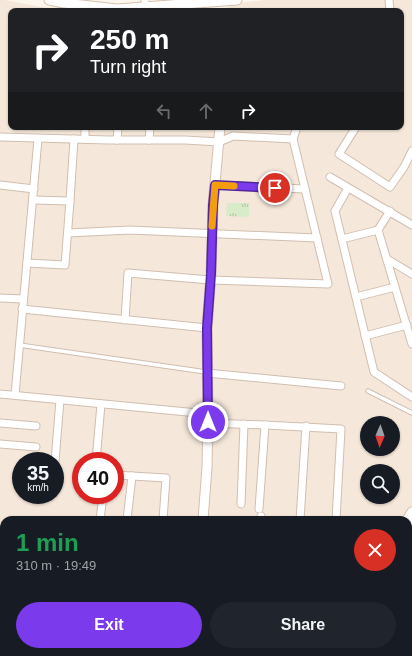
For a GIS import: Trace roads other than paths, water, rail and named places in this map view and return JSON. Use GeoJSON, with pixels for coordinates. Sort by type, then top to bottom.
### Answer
{"type":"FeatureCollection","features":[{"type":"Feature","properties":{"kind":"street"},"geometry":{"type":"LineString","coordinates":[[50,0],[64,3],[117,8],[237,0]]}},
{"type":"Feature","properties":{"kind":"street"},"geometry":{"type":"LineString","coordinates":[[80,0],[117,4],[170,0]]}},
{"type":"Feature","properties":{"kind":"street"},"geometry":{"type":"LineString","coordinates":[[85,130],[85,139]]}},
{"type":"Feature","properties":{"kind":"street"},"geometry":{"type":"LineString","coordinates":[[117,140],[118,130]]}},
{"type":"Feature","properties":{"kind":"street"},"geometry":{"type":"LineString","coordinates":[[150,130],[150,140]]}},
{"type":"Feature","properties":{"kind":"street"},"geometry":{"type":"LineString","coordinates":[[203,516],[207,467],[208,418],[207,328],[215,185],[220,130]]}},
{"type":"Feature","properties":{"kind":"street"},"geometry":{"type":"LineString","coordinates":[[125,320],[128,274],[210,280],[328,284],[293,139],[296,130]]}},
{"type":"Feature","properties":{"kind":"street"},"geometry":{"type":"LineString","coordinates":[[354,130],[339,154],[390,187],[404,167],[412,151]]}},
{"type":"Feature","properties":{"kind":"street"},"geometry":{"type":"LineString","coordinates":[[0,137],[38,139],[185,140],[219,142],[233,136],[293,139]]}},
{"type":"Feature","properties":{"kind":"street"},"geometry":{"type":"LineString","coordinates":[[15,395],[38,139]]}},
{"type":"Feature","properties":{"kind":"street"},"geometry":{"type":"LineString","coordinates":[[27,263],[65,264],[74,139]]}},
{"type":"Feature","properties":{"kind":"street"},"geometry":{"type":"LineString","coordinates":[[330,177],[412,225]]}},
{"type":"Feature","properties":{"kind":"street"},"geometry":{"type":"LineString","coordinates":[[0,185],[34,189]]}},
{"type":"Feature","properties":{"kind":"street"},"geometry":{"type":"LineString","coordinates":[[215,185],[305,189]]}},
{"type":"Feature","properties":{"kind":"street"},"geometry":{"type":"LineString","coordinates":[[348,188],[335,211],[374,372],[412,397]]}},
{"type":"Feature","properties":{"kind":"street"},"geometry":{"type":"LineString","coordinates":[[33,200],[70,201]]}},
{"type":"Feature","properties":{"kind":"street"},"geometry":{"type":"LineString","coordinates":[[342,239],[378,230],[390,212]]}},
{"type":"Feature","properties":{"kind":"street"},"geometry":{"type":"LineString","coordinates":[[68,233],[130,230],[317,238]]}},
{"type":"Feature","properties":{"kind":"street"},"geometry":{"type":"LineString","coordinates":[[378,230],[412,344]]}},
{"type":"Feature","properties":{"kind":"street"},"geometry":{"type":"LineString","coordinates":[[387,259],[412,274]]}},
{"type":"Feature","properties":{"kind":"street"},"geometry":{"type":"LineString","coordinates":[[356,297],[395,287]]}},
{"type":"Feature","properties":{"kind":"street"},"geometry":{"type":"LineString","coordinates":[[0,298],[24,299]]}},
{"type":"Feature","properties":{"kind":"street"},"geometry":{"type":"LineString","coordinates":[[22,309],[207,328]]}},
{"type":"Feature","properties":{"kind":"street"},"geometry":{"type":"LineString","coordinates":[[365,336],[406,325]]}},
{"type":"Feature","properties":{"kind":"street"},"geometry":{"type":"LineString","coordinates":[[207,373],[341,386]]}},
{"type":"Feature","properties":{"kind":"street"},"geometry":{"type":"LineString","coordinates":[[0,394],[101,404],[244,424],[341,429],[336,516]]}},
{"type":"Feature","properties":{"kind":"street"},"geometry":{"type":"LineString","coordinates":[[56,452],[60,400]]}},
{"type":"Feature","properties":{"kind":"street"},"geometry":{"type":"LineString","coordinates":[[97,452],[101,404]]}},
{"type":"Feature","properties":{"kind":"street"},"geometry":{"type":"LineString","coordinates":[[0,423],[36,426]]}},
{"type":"Feature","properties":{"kind":"street"},"geometry":{"type":"LineString","coordinates":[[241,504],[244,424]]}},
{"type":"Feature","properties":{"kind":"street"},"geometry":{"type":"LineString","coordinates":[[260,515],[265,424]]}},
{"type":"Feature","properties":{"kind":"street"},"geometry":{"type":"LineString","coordinates":[[300,516],[306,426]]}},
{"type":"Feature","properties":{"kind":"street"},"geometry":{"type":"LineString","coordinates":[[0,444],[36,447]]}},
{"type":"Feature","properties":{"kind":"street"},"geometry":{"type":"LineString","coordinates":[[124,476],[166,478],[163,516]]}},
{"type":"Feature","properties":{"kind":"street"},"geometry":{"type":"LineString","coordinates":[[127,516],[132,476]]}},
{"type":"Feature","properties":{"kind":"street"},"geometry":{"type":"LineString","coordinates":[[100,516],[101,504]]}},
{"type":"Feature","properties":{"kind":"lane"},"geometry":{"type":"LineString","coordinates":[[19,345],[207,373]]}},
{"type":"Feature","properties":{"kind":"lane"},"geometry":{"type":"LineString","coordinates":[[368,392],[412,413]]}}]}
